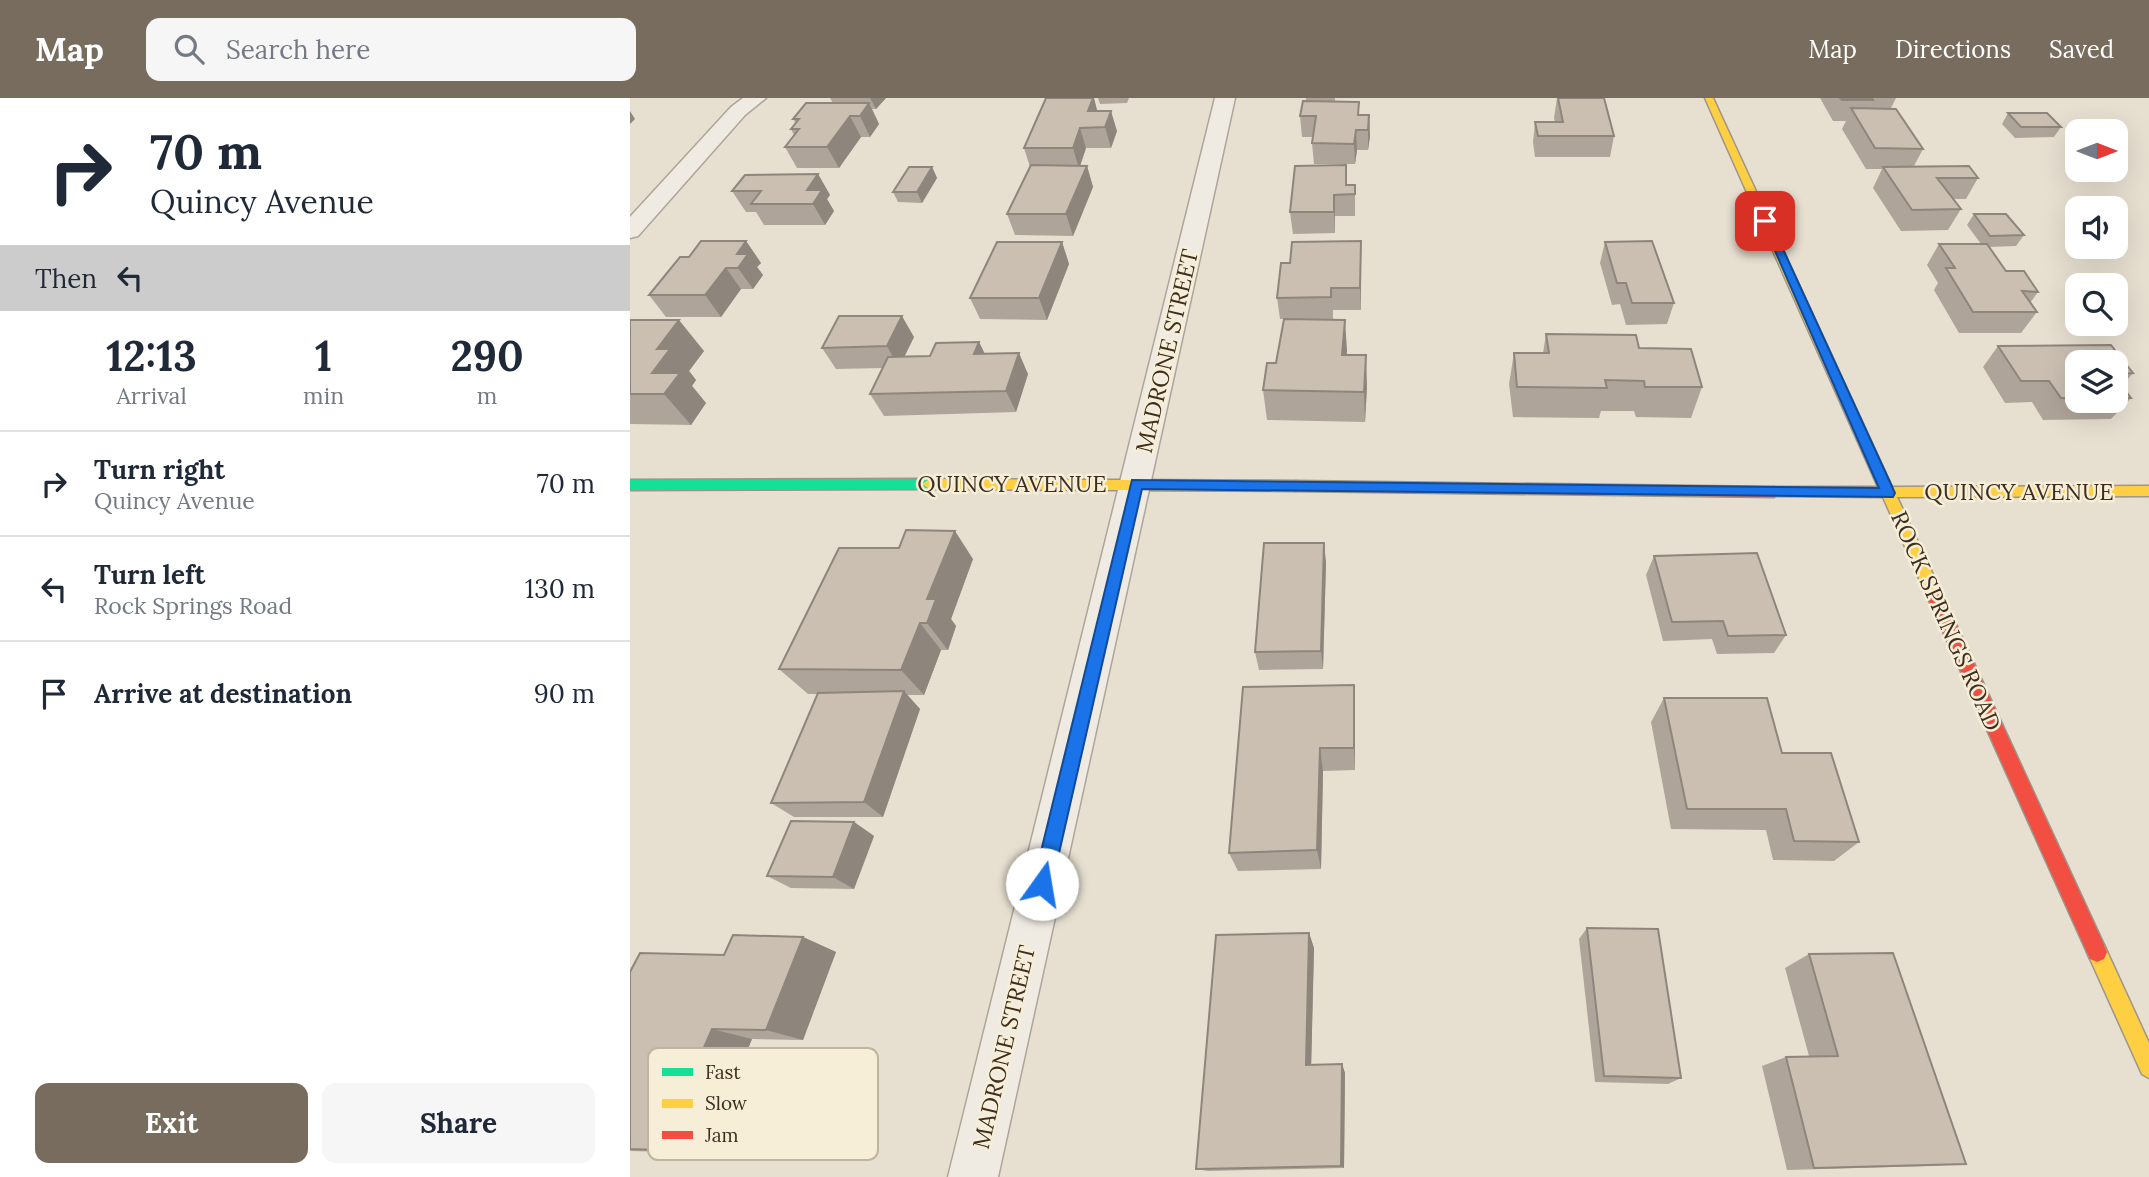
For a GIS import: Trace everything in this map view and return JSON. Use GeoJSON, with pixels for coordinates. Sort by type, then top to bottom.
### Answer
{"type":"FeatureCollection","features":[{"type":"Feature","properties":{"kind":"street"},"geometry":{"type":"LineString","coordinates":[[630,231],[738,111],[756,98]]}},
{"type":"Feature","properties":{"kind":"street","name":"MADRONE STREET"},"geometry":{"type":"LineString","coordinates":[[973,1177],[1225,98]]}},
{"type":"Feature","properties":{"kind":"street","name":"ROCK SPRINGS ROAD"},"geometry":{"type":"LineString","coordinates":[[1709,98],[2149,1067]]}},
{"type":"Feature","properties":{"kind":"street","name":"QUINCY AVENUE"},"geometry":{"type":"LineString","coordinates":[[630,485],[1136,484],[1888,493],[2149,491]]}},
{"type":"Feature","properties":{"kind":"building"},"geometry":{"type":"Polygon","coordinates":[[[1046,98],[1093,98],[1088,111],[1111,111],[1105,127],[1080,128],[1073,148],[1024,148],[1046,98]]]}},
{"type":"Feature","properties":{"kind":"building"},"geometry":{"type":"Polygon","coordinates":[[[1558,98],[1604,98],[1614,136],[1538,136],[1535,122],[1563,122],[1558,98]]]}},
{"type":"Feature","properties":{"kind":"building"},"geometry":{"type":"Polygon","coordinates":[[[1840,98],[1872,98],[1873,100],[1842,100],[1840,98]]]}},
{"type":"Feature","properties":{"kind":"building"},"geometry":{"type":"Polygon","coordinates":[[[1303,101],[1359,102],[1358,115],[1369,115],[1368,130],[1356,130],[1354,144],[1312,143],[1316,116],[1300,116],[1303,101]]]}},
{"type":"Feature","properties":{"kind":"building"},"geometry":{"type":"Polygon","coordinates":[[[806,103],[869,103],[860,116],[850,116],[827,147],[785,147],[799,129],[791,129],[799,119],[793,119],[806,103]]]}},
{"type":"Feature","properties":{"kind":"building"},"geometry":{"type":"Polygon","coordinates":[[[1851,108],[1896,109],[1923,149],[1875,148],[1851,108]]]}},
{"type":"Feature","properties":{"kind":"building"},"geometry":{"type":"Polygon","coordinates":[[[2008,113],[2047,113],[2061,127],[2021,127],[2008,113]]]}},
{"type":"Feature","properties":{"kind":"building"},"geometry":{"type":"Polygon","coordinates":[[[1031,165],[1087,166],[1066,214],[1007,214],[1031,165]]]}},
{"type":"Feature","properties":{"kind":"building"},"geometry":{"type":"Polygon","coordinates":[[[1346,165],[1346,185],[1355,185],[1355,194],[1334,195],[1334,212],[1290,212],[1295,166],[1346,165]]]}},
{"type":"Feature","properties":{"kind":"building"},"geometry":{"type":"Polygon","coordinates":[[[1969,166],[1978,178],[1937,178],[1961,209],[1912,210],[1883,167],[1969,166]]]}},
{"type":"Feature","properties":{"kind":"building"},"geometry":{"type":"Polygon","coordinates":[[[909,167],[932,167],[917,192],[893,192],[909,167]]]}},
{"type":"Feature","properties":{"kind":"building"},"geometry":{"type":"Polygon","coordinates":[[[818,174],[807,190],[822,190],[813,204],[751,204],[761,191],[732,191],[745,175],[818,174]]]}},
{"type":"Feature","properties":{"kind":"building"},"geometry":{"type":"Polygon","coordinates":[[[1974,214],[2006,214],[2024,235],[1990,236],[1974,214]]]}},
{"type":"Feature","properties":{"kind":"building"},"geometry":{"type":"Polygon","coordinates":[[[701,241],[746,241],[737,254],[748,254],[738,268],[726,268],[705,295],[649,295],[680,257],[689,257],[701,241]]]}},
{"type":"Feature","properties":{"kind":"building"},"geometry":{"type":"Polygon","coordinates":[[[1361,241],[1360,288],[1331,288],[1331,297],[1277,298],[1281,263],[1290,263],[1292,242],[1361,241]]]}},
{"type":"Feature","properties":{"kind":"building"},"geometry":{"type":"Polygon","coordinates":[[[1652,241],[1674,303],[1632,303],[1626,283],[1617,283],[1605,242],[1652,241]]]}},
{"type":"Feature","properties":{"kind":"building"},"geometry":{"type":"Polygon","coordinates":[[[997,242],[1062,242],[1039,298],[970,298],[997,242]]]}},
{"type":"Feature","properties":{"kind":"building"},"geometry":{"type":"Polygon","coordinates":[[[1939,244],[1987,244],[2006,271],[2024,271],[2038,292],[2022,291],[2037,312],[1973,312],[1946,268],[1955,268],[1939,244]]]}},
{"type":"Feature","properties":{"kind":"building"},"geometry":{"type":"Polygon","coordinates":[[[839,316],[902,316],[887,346],[822,348],[839,316]]]}},
{"type":"Feature","properties":{"kind":"building"},"geometry":{"type":"Polygon","coordinates":[[[1284,319],[1345,320],[1342,355],[1366,355],[1364,392],[1263,390],[1267,363],[1276,363],[1284,319]]]}},
{"type":"Feature","properties":{"kind":"building"},"geometry":{"type":"Polygon","coordinates":[[[630,320],[679,320],[657,349],[670,349],[652,373],[680,373],[664,394],[630,394],[630,320]]]}},
{"type":"Feature","properties":{"kind":"building"},"geometry":{"type":"Polygon","coordinates":[[[1546,334],[1636,335],[1639,348],[1691,349],[1702,387],[1645,387],[1644,381],[1605,380],[1607,388],[1517,387],[1514,353],[1549,353],[1546,334]]]}},
{"type":"Feature","properties":{"kind":"building"},"geometry":{"type":"Polygon","coordinates":[[[979,342],[974,354],[1019,353],[1006,391],[870,394],[888,357],[930,356],[936,343],[979,342]]]}},
{"type":"Feature","properties":{"kind":"building"},"geometry":{"type":"Polygon","coordinates":[[[2111,345],[2115,350],[2065,350],[2065,398],[2061,398],[2049,381],[2021,381],[1998,346],[2111,345]]]}},
{"type":"Feature","properties":{"kind":"building"},"geometry":{"type":"Polygon","coordinates":[[[906,530],[955,531],[927,599],[936,599],[927,623],[920,623],[901,670],[779,669],[839,548],[899,548],[906,530]]]}},
{"type":"Feature","properties":{"kind":"building"},"geometry":{"type":"Polygon","coordinates":[[[1264,543],[1324,543],[1321,651],[1255,652],[1264,543]]]}},
{"type":"Feature","properties":{"kind":"building"},"geometry":{"type":"Polygon","coordinates":[[[1757,553],[1786,635],[1728,636],[1723,621],[1672,622],[1654,556],[1757,553]]]}},
{"type":"Feature","properties":{"kind":"building"},"geometry":{"type":"Polygon","coordinates":[[[1354,685],[1354,748],[1320,748],[1317,850],[1229,853],[1243,687],[1354,685]]]}},
{"type":"Feature","properties":{"kind":"building"},"geometry":{"type":"Polygon","coordinates":[[[904,691],[864,802],[771,803],[818,693],[904,691]]]}},
{"type":"Feature","properties":{"kind":"building"},"geometry":{"type":"Polygon","coordinates":[[[1664,698],[1767,698],[1782,753],[1831,753],[1859,842],[1794,841],[1786,809],[1687,809],[1664,698]]]}},
{"type":"Feature","properties":{"kind":"building"},"geometry":{"type":"Polygon","coordinates":[[[791,821],[854,822],[833,877],[767,876],[791,821]]]}},
{"type":"Feature","properties":{"kind":"building"},"geometry":{"type":"Polygon","coordinates":[[[1587,928],[1658,929],[1681,1078],[1604,1076],[1587,928]]]}},
{"type":"Feature","properties":{"kind":"building"},"geometry":{"type":"Polygon","coordinates":[[[1309,933],[1306,1065],[1342,1064],[1341,1166],[1196,1169],[1216,935],[1309,933]]]}},
{"type":"Feature","properties":{"kind":"building"},"geometry":{"type":"Polygon","coordinates":[[[733,935],[803,937],[766,1030],[712,1029],[704,1048],[648,1048],[648,1150],[630,1149],[630,972],[640,953],[724,955],[733,935]]]}},
{"type":"Feature","properties":{"kind":"building"},"geometry":{"type":"Polygon","coordinates":[[[1893,953],[1966,1164],[1814,1168],[1786,1057],[1838,1056],[1809,954],[1893,953]]]}},
{"type":"Feature","properties":{"kind":"traffic: fast"},"geometry":{"type":"LineString","coordinates":[[630,485],[929,484]]}},
{"type":"Feature","properties":{"kind":"traffic: slow"},"geometry":{"type":"LineString","coordinates":[[1709,98],[1934,594]]}},
{"type":"Feature","properties":{"kind":"traffic: slow"},"geometry":{"type":"LineString","coordinates":[[929,484],[1296,486]]}},
{"type":"Feature","properties":{"kind":"traffic: slow"},"geometry":{"type":"LineString","coordinates":[[1774,492],[2149,491]]}},
{"type":"Feature","properties":{"kind":"traffic: slow"},"geometry":{"type":"LineString","coordinates":[[2097,952],[2149,1067]]}},
{"type":"Feature","properties":{"kind":"traffic: jam"},"geometry":{"type":"LineString","coordinates":[[1296,486],[1774,492]]}},
{"type":"Feature","properties":{"kind":"traffic: jam"},"geometry":{"type":"LineString","coordinates":[[1934,594],[2097,952]]}},
{"type":"Feature","properties":{"kind":"route"},"geometry":{"type":"LineString","coordinates":[[1042,884],[1136,484],[1888,493],[1765,221]]}}]}
